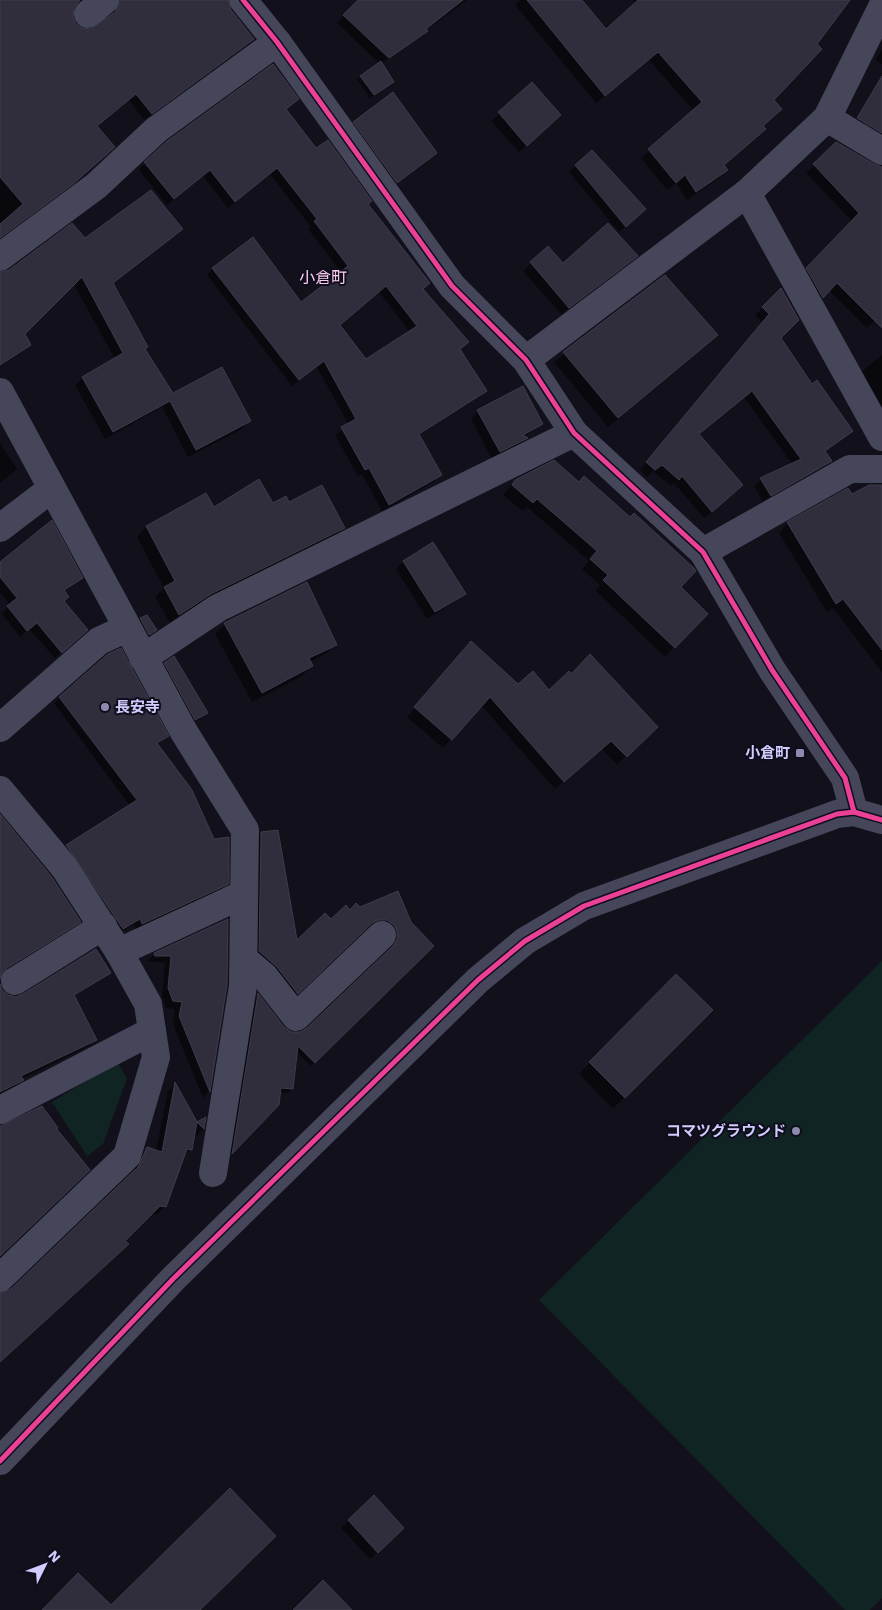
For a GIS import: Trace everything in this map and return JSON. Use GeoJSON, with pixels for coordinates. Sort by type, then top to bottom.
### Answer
{"type":"FeatureCollection","features":[{"type":"Feature","properties":{"kind":"street"},"geometry":{"type":"LineString","coordinates":[[243,0],[277,42],[452,286],[526,360],[574,433],[703,552],[772,670],[845,778],[854,812]]}},
{"type":"Feature","properties":{"kind":"street"},"geometry":{"type":"LineString","coordinates":[[526,360],[747,193],[826,118],[882,7]]}},
{"type":"Feature","properties":{"kind":"street"},"geometry":{"type":"LineString","coordinates":[[0,258],[96,186],[156,130],[277,42]]}},
{"type":"Feature","properties":{"kind":"street"},"geometry":{"type":"LineString","coordinates":[[826,118],[882,151]]}},
{"type":"Feature","properties":{"kind":"street"},"geometry":{"type":"LineString","coordinates":[[747,193],[882,436]]}},
{"type":"Feature","properties":{"kind":"street"},"geometry":{"type":"LineString","coordinates":[[0,392],[184,732],[245,830],[243,986],[213,1173]]}},
{"type":"Feature","properties":{"kind":"street"},"geometry":{"type":"LineString","coordinates":[[143,658],[218,608],[574,433]]}},
{"type":"Feature","properties":{"kind":"street"},"geometry":{"type":"LineString","coordinates":[[703,552],[850,469],[882,469]]}},
{"type":"Feature","properties":{"kind":"street"},"geometry":{"type":"LineString","coordinates":[[0,528],[51,489]]}},
{"type":"Feature","properties":{"kind":"street"},"geometry":{"type":"LineString","coordinates":[[0,728],[99,641],[127,628]]}},
{"type":"Feature","properties":{"kind":"street"},"geometry":{"type":"LineString","coordinates":[[0,790],[64,866],[119,952],[148,1004],[156,1057],[127,1156],[0,1278]]}},
{"type":"Feature","properties":{"kind":"street"},"geometry":{"type":"LineString","coordinates":[[0,1461],[173,1279],[478,980],[525,941],[584,906],[837,814],[854,812],[882,820]]}},
{"type":"Feature","properties":{"kind":"street"},"geometry":{"type":"LineString","coordinates":[[119,952],[244,894]]}},
{"type":"Feature","properties":{"kind":"street"},"geometry":{"type":"LineString","coordinates":[[15,981],[103,926]]}},
{"type":"Feature","properties":{"kind":"street"},"geometry":{"type":"LineString","coordinates":[[244,960],[265,977],[296,1017],[382,934]]}},
{"type":"Feature","properties":{"kind":"street"},"geometry":{"type":"LineString","coordinates":[[0,1110],[152,1031]]}},
{"type":"Feature","properties":{"kind":"green space","name":"コマツグラウンド"},"geometry":{"type":"Polygon","coordinates":[[[882,961],[882,1598],[870,1610],[845,1610],[539,1300],[882,961]]]}},
{"type":"Feature","properties":{"kind":"green space"},"geometry":{"type":"Polygon","coordinates":[[[117,1062],[127,1078],[103,1144],[87,1156],[52,1102],[117,1062]]]}},
{"type":"Feature","properties":{"kind":"building"},"geometry":{"type":"Polygon","coordinates":[[[0,0],[80,0],[74,8],[73,17],[76,24],[82,28],[90,29],[115,12],[120,0],[228,0],[231,10],[254,39],[152,114],[136,94],[97,126],[115,147],[73,184],[0,238],[0,224],[23,204],[0,177],[0,0]]]}},
{"type":"Feature","properties":{"kind":"building"},"geometry":{"type":"Polygon","coordinates":[[[358,0],[463,0],[426,29],[428,31],[389,58],[343,15],[358,0]]]}},
{"type":"Feature","properties":{"kind":"building"},"geometry":{"type":"Polygon","coordinates":[[[527,0],[582,0],[606,29],[638,0],[850,0],[817,44],[822,49],[774,100],[782,109],[763,126],[766,129],[724,165],[728,170],[696,192],[685,175],[676,183],[648,149],[702,102],[658,52],[605,96],[527,0]]]}},
{"type":"Feature","properties":{"kind":"building"},"geometry":{"type":"Polygon","coordinates":[[[381,61],[394,82],[374,95],[360,76],[381,61]]]}},
{"type":"Feature","properties":{"kind":"building"},"geometry":{"type":"Polygon","coordinates":[[[273,64],[299,99],[286,109],[316,148],[328,140],[372,201],[368,204],[430,283],[423,289],[469,342],[460,349],[487,391],[419,434],[442,475],[389,505],[369,468],[365,470],[341,427],[356,419],[324,361],[299,380],[212,268],[253,237],[301,302],[348,266],[314,221],[317,219],[277,168],[235,202],[210,170],[174,199],[144,162],[166,142],[273,64]],[[386,286],[340,325],[366,359],[417,326],[386,286]]]}},
{"type":"Feature","properties":{"kind":"building"},"geometry":{"type":"Polygon","coordinates":[[[882,76],[882,133],[857,118],[882,76]]]}},
{"type":"Feature","properties":{"kind":"building"},"geometry":{"type":"Polygon","coordinates":[[[532,82],[561,115],[527,146],[498,112],[532,82]]]}},
{"type":"Feature","properties":{"kind":"building"},"geometry":{"type":"Polygon","coordinates":[[[393,92],[437,153],[397,183],[353,122],[393,92]]]}},
{"type":"Feature","properties":{"kind":"building"},"geometry":{"type":"Polygon","coordinates":[[[836,142],[882,167],[882,328],[837,283],[823,298],[806,268],[859,213],[813,164],[836,142]]]}},
{"type":"Feature","properties":{"kind":"building"},"geometry":{"type":"Polygon","coordinates":[[[592,150],[646,209],[626,227],[575,165],[592,150]]]}},
{"type":"Feature","properties":{"kind":"building"},"geometry":{"type":"Polygon","coordinates":[[[151,190],[183,229],[113,283],[148,347],[145,349],[173,393],[222,367],[251,421],[196,450],[170,401],[113,432],[82,377],[123,353],[82,277],[25,334],[31,345],[0,365],[0,272],[9,270],[72,223],[85,238],[151,190]]]}},
{"type":"Feature","properties":{"kind":"building"},"geometry":{"type":"Polygon","coordinates":[[[608,223],[638,256],[569,308],[530,262],[548,246],[563,263],[608,223]]]}},
{"type":"Feature","properties":{"kind":"building"},"geometry":{"type":"Polygon","coordinates":[[[665,275],[718,335],[618,418],[563,352],[665,275]]]}},
{"type":"Feature","properties":{"kind":"building"},"geometry":{"type":"Polygon","coordinates":[[[781,288],[799,320],[781,338],[812,384],[817,380],[853,431],[825,451],[832,461],[771,496],[760,478],[801,459],[752,391],[699,434],[743,485],[712,512],[682,476],[679,480],[662,465],[655,470],[646,462],[769,314],[762,307],[781,288]]]}},
{"type":"Feature","properties":{"kind":"building"},"geometry":{"type":"Polygon","coordinates":[[[523,386],[543,424],[523,435],[528,438],[500,452],[477,410],[523,386]]]}},
{"type":"Feature","properties":{"kind":"building"},"geometry":{"type":"Polygon","coordinates":[[[554,460],[579,482],[584,476],[630,517],[634,513],[696,571],[681,587],[708,614],[675,648],[603,580],[608,575],[590,559],[597,551],[537,499],[533,503],[512,485],[515,480],[554,460]]]}},
{"type":"Feature","properties":{"kind":"building"},"geometry":{"type":"Polygon","coordinates":[[[259,479],[273,503],[286,496],[289,502],[322,485],[345,528],[211,594],[179,615],[164,587],[175,581],[146,526],[206,493],[214,507],[259,479]]]}},
{"type":"Feature","properties":{"kind":"building"},"geometry":{"type":"Polygon","coordinates":[[[869,485],[882,485],[882,650],[843,599],[836,604],[787,522],[848,488],[852,494],[869,485]]]}},
{"type":"Feature","properties":{"kind":"building"},"geometry":{"type":"Polygon","coordinates":[[[52,520],[83,578],[64,590],[69,597],[64,601],[88,630],[62,653],[37,623],[27,631],[7,606],[17,598],[0,577],[0,562],[52,520]]]}},
{"type":"Feature","properties":{"kind":"building"},"geometry":{"type":"Polygon","coordinates":[[[433,542],[466,594],[435,612],[403,561],[433,542]]]}},
{"type":"Feature","properties":{"kind":"building"},"geometry":{"type":"Polygon","coordinates":[[[307,582],[337,645],[309,658],[313,666],[262,693],[224,623],[307,582]]]}},
{"type":"Feature","properties":{"kind":"building"},"geometry":{"type":"Polygon","coordinates":[[[147,615],[157,630],[149,635],[140,618],[147,615]]]}},
{"type":"Feature","properties":{"kind":"building"},"geometry":{"type":"Polygon","coordinates":[[[471,641],[518,684],[533,671],[549,690],[569,671],[571,674],[590,654],[658,727],[627,757],[611,741],[564,782],[490,697],[452,740],[414,707],[471,641]]]}},
{"type":"Feature","properties":{"kind":"building"},"geometry":{"type":"Polygon","coordinates":[[[121,648],[169,736],[157,743],[192,790],[214,839],[229,837],[229,884],[142,924],[140,919],[123,929],[66,845],[137,800],[59,697],[108,654],[121,648]]]}},
{"type":"Feature","properties":{"kind":"building"},"geometry":{"type":"Polygon","coordinates":[[[174,656],[208,713],[195,720],[164,663],[174,656]]]}},
{"type":"Feature","properties":{"kind":"building"},"geometry":{"type":"Polygon","coordinates":[[[0,814],[51,876],[81,922],[7,968],[0,979],[0,814]]]}},
{"type":"Feature","properties":{"kind":"building"},"geometry":{"type":"Polygon","coordinates":[[[278,830],[297,940],[325,913],[331,919],[346,905],[350,910],[356,903],[360,907],[398,891],[411,922],[434,946],[315,1063],[298,1046],[293,1089],[281,1088],[279,1105],[232,1154],[258,993],[284,1027],[291,1032],[300,1032],[307,1028],[393,946],[397,939],[397,931],[394,925],[387,920],[379,920],[372,923],[298,994],[277,967],[259,951],[261,832],[278,830]]]}},
{"type":"Feature","properties":{"kind":"building"},"geometry":{"type":"Polygon","coordinates":[[[228,919],[227,985],[210,1092],[179,1016],[182,1002],[173,1001],[168,988],[171,956],[155,956],[154,953],[228,919]]]}},
{"type":"Feature","properties":{"kind":"building"},"geometry":{"type":"Polygon","coordinates":[[[96,949],[111,973],[74,995],[97,1040],[21,1076],[24,1080],[0,1092],[0,984],[2,990],[8,995],[16,997],[96,949]]]}},
{"type":"Feature","properties":{"kind":"building"},"geometry":{"type":"Polygon","coordinates":[[[676,974],[713,1010],[625,1098],[589,1062],[676,974]]]}},
{"type":"Feature","properties":{"kind":"building"},"geometry":{"type":"Polygon","coordinates":[[[175,1082],[197,1122],[192,1150],[187,1149],[166,1207],[160,1206],[125,1241],[129,1244],[0,1362],[0,1293],[11,1289],[138,1167],[147,1147],[162,1152],[175,1082]]]}},
{"type":"Feature","properties":{"kind":"building"},"geometry":{"type":"Polygon","coordinates":[[[42,1106],[57,1129],[90,1170],[0,1256],[0,1126],[42,1106]]]}},
{"type":"Feature","properties":{"kind":"building"},"geometry":{"type":"Polygon","coordinates":[[[206,1117],[204,1129],[197,1122],[206,1117]]]}},
{"type":"Feature","properties":{"kind":"building"},"geometry":{"type":"Polygon","coordinates":[[[230,1488],[276,1536],[200,1610],[42,1610],[78,1573],[111,1605],[230,1488]]]}},
{"type":"Feature","properties":{"kind":"building"},"geometry":{"type":"Polygon","coordinates":[[[374,1495],[404,1528],[378,1553],[348,1520],[374,1495]]]}},
{"type":"Feature","properties":{"kind":"building"},"geometry":{"type":"Polygon","coordinates":[[[323,1580],[352,1610],[293,1610],[323,1580]]]}},
{"type":"Feature","properties":{"kind":"cycle path"},"geometry":{"type":"LineString","coordinates":[[243,0],[277,42],[452,286],[526,360],[574,433],[703,552],[772,670],[845,778],[854,812]]}},
{"type":"Feature","properties":{"kind":"cycle path"},"geometry":{"type":"LineString","coordinates":[[0,1461],[173,1279],[478,980],[525,941],[584,906],[837,814],[854,812],[882,820]]}},
{"type":"Feature","properties":{"kind":"place","name":"長安寺"},"geometry":{"type":"Point","coordinates":[105,707]}},
{"type":"Feature","properties":{"kind":"place","name":"小倉町"},"geometry":{"type":"Point","coordinates":[800,753]}},
{"type":"Feature","properties":{"kind":"place","name":"コマツグラウンド"},"geometry":{"type":"Point","coordinates":[796,1131]}},
{"type":"Feature","properties":{"kind":"district","name":"小倉町"},"geometry":{"type":"Point","coordinates":[323,277]}}]}
